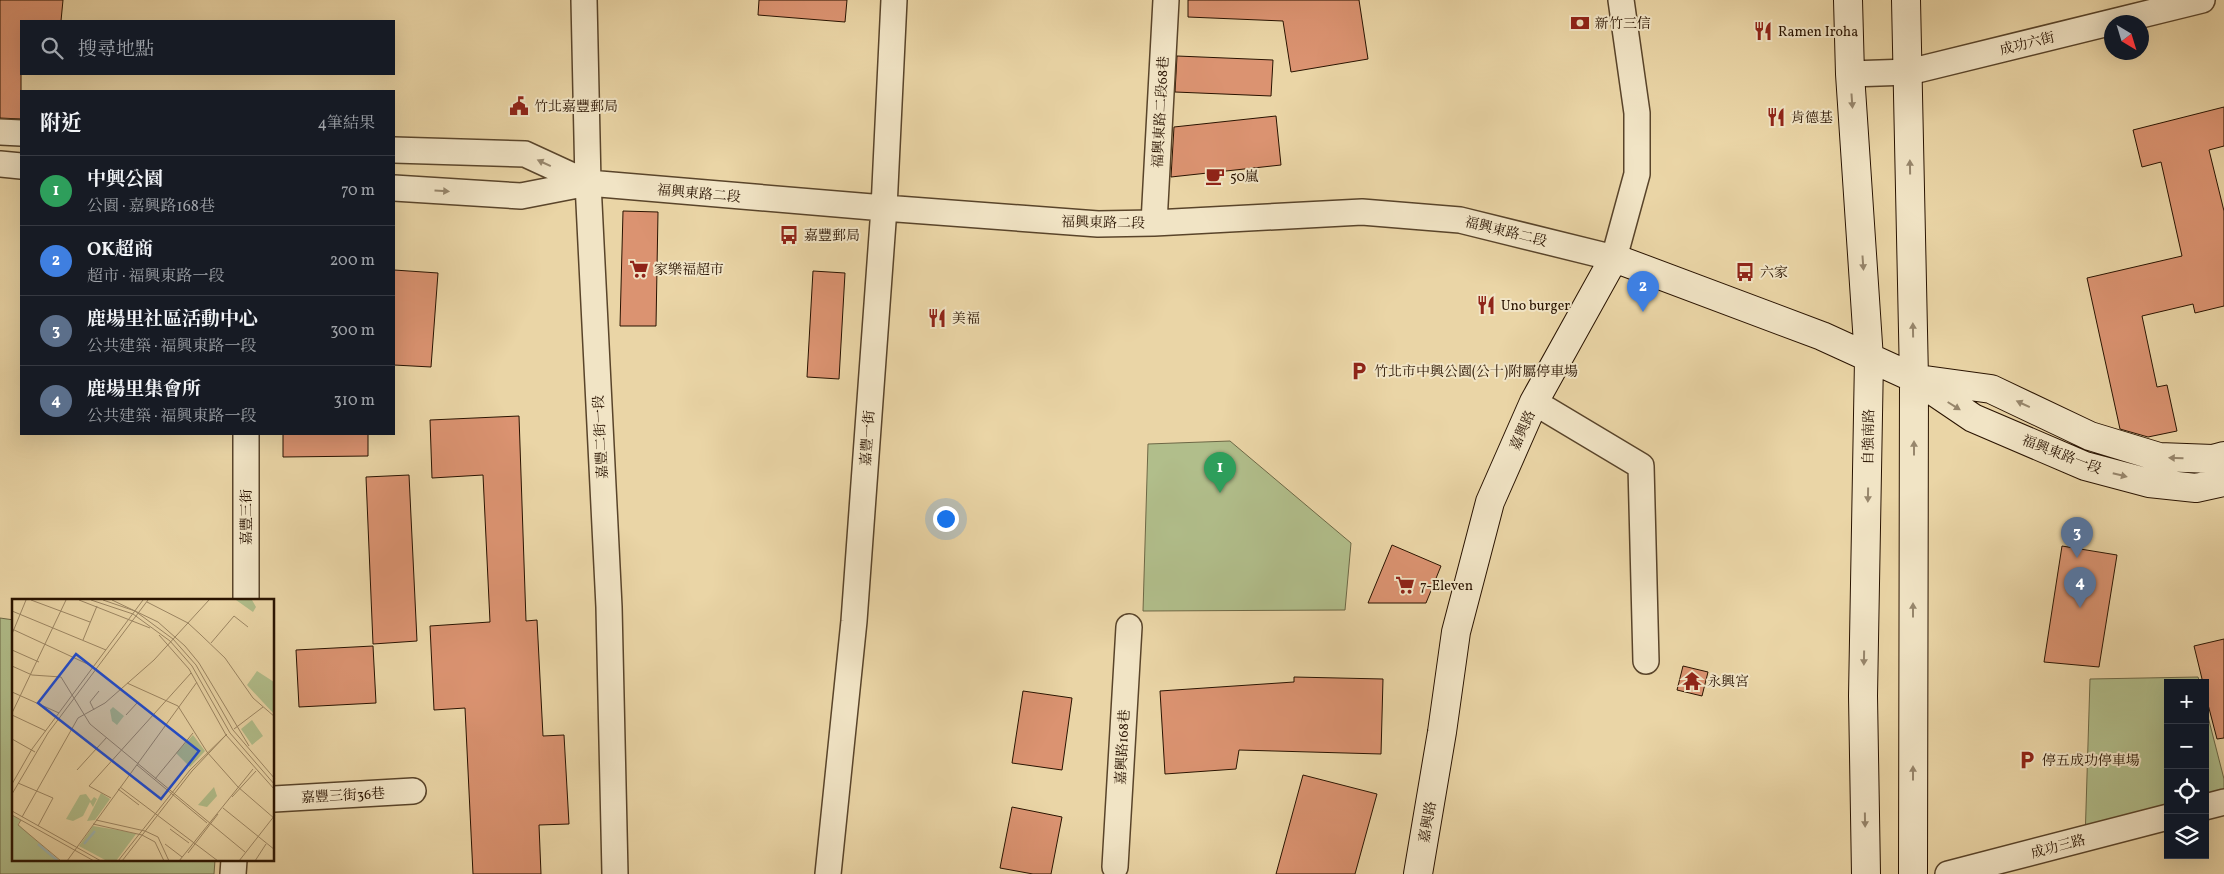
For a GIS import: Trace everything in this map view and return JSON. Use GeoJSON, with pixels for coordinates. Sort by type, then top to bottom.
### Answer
{"type":"FeatureCollection","features":[{"type":"Feature","properties":{"kind":"main road","name":"自強南路"},"geometry":{"type":"LineString","coordinates":[[1848,0],[1850,74],[1869,359],[1863,696],[1866,874]]}},
{"type":"Feature","properties":{"kind":"main road"},"geometry":{"type":"LineString","coordinates":[[1906,0],[1914,378],[1913,874]]}},
{"type":"Feature","properties":{"kind":"main road","name":"福興東路一段"},"geometry":{"type":"LineString","coordinates":[[1614,258],[1822,336],[1914,378],[1973,418],[2085,466],[2149,483],[2196,488],[2224,482]]}},
{"type":"Feature","properties":{"kind":"main road","name":"嘉興路"},"geometry":{"type":"LineString","coordinates":[[1418,874],[1458,624],[1490,502],[1534,402],[1614,258]]}},
{"type":"Feature","properties":{"kind":"main road","name":"福興東路一段"},"geometry":{"type":"LineString","coordinates":[[1914,378],[1991,389],[2090,436],[2159,457],[2213,459],[2224,456]]}},
{"type":"Feature","properties":{"kind":"street","name":"嘉豐二街一段"},"geometry":{"type":"LineString","coordinates":[[584,0],[588,184],[609,607],[615,874]]}},
{"type":"Feature","properties":{"kind":"street","name":"嘉豐一街"},"geometry":{"type":"LineString","coordinates":[[828,874],[854,621],[884,208],[894,0]]}},
{"type":"Feature","properties":{"kind":"street","name":"福興東路二段68巷"},"geometry":{"type":"LineString","coordinates":[[1154,223],[1166,0]]}},
{"type":"Feature","properties":{"kind":"street","name":"嘉興路"},"geometry":{"type":"LineString","coordinates":[[1614,258],[1637,174],[1637,113],[1622,0]]}},
{"type":"Feature","properties":{"kind":"street","name":"成功六街"},"geometry":{"type":"LineString","coordinates":[[1850,74],[1909,72],[2202,0]]}},
{"type":"Feature","properties":{"kind":"street"},"geometry":{"type":"LineString","coordinates":[[0,132],[20,133]]}},
{"type":"Feature","properties":{"kind":"street","name":"福興東路二段"},"geometry":{"type":"LineString","coordinates":[[395,150],[525,154],[588,184]]}},
{"type":"Feature","properties":{"kind":"street"},"geometry":{"type":"LineString","coordinates":[[0,164],[20,166]]}},
{"type":"Feature","properties":{"kind":"street","name":"福興東路二段"},"geometry":{"type":"LineString","coordinates":[[395,188],[521,196],[588,184],[1054,222],[1154,223],[1362,212],[1460,220],[1614,258]]}},
{"type":"Feature","properties":{"kind":"street"},"geometry":{"type":"LineString","coordinates":[[1534,402],[1641,466],[1646,661]]}},
{"type":"Feature","properties":{"kind":"street","name":"嘉豐三街"},"geometry":{"type":"LineString","coordinates":[[246,435],[246,599]]}},
{"type":"Feature","properties":{"kind":"street","name":"嘉興路168巷"},"geometry":{"type":"LineString","coordinates":[[1115,867],[1129,627]]}},
{"type":"Feature","properties":{"kind":"street","name":"嘉豐三街36巷"},"geometry":{"type":"LineString","coordinates":[[275,799],[413,791]]}},
{"type":"Feature","properties":{"kind":"street"},"geometry":{"type":"LineString","coordinates":[[2209,806],[2224,802]]}},
{"type":"Feature","properties":{"kind":"street","name":"成功三路"},"geometry":{"type":"LineString","coordinates":[[1948,874],[2164,818]]}},
{"type":"Feature","properties":{"kind":"green space"},"geometry":{"type":"Polygon","coordinates":[[[1230,441],[1351,543],[1345,610],[1143,611],[1148,444],[1230,441]]]}},
{"type":"Feature","properties":{"kind":"green space"},"geometry":{"type":"Polygon","coordinates":[[[0,618],[12,620],[12,862],[215,862],[214,874],[0,874],[0,618]]]}},
{"type":"Feature","properties":{"kind":"green space"},"geometry":{"type":"Polygon","coordinates":[[[2198,677],[2199,679],[2164,679],[2164,820],[2085,841],[2090,679],[2198,677]]]}},
{"type":"Feature","properties":{"kind":"green space"},"geometry":{"type":"Polygon","coordinates":[[[2209,721],[2224,779],[2224,804],[2209,808],[2209,721]]]}},
{"type":"Feature","properties":{"kind":"building"},"geometry":{"type":"Polygon","coordinates":[[[0,0],[63,0],[61,20],[20,20],[20,119],[0,118],[0,0]]]}},
{"type":"Feature","properties":{"kind":"building"},"geometry":{"type":"Polygon","coordinates":[[[759,0],[847,0],[845,22],[758,15],[759,0]]]}},
{"type":"Feature","properties":{"kind":"building"},"geometry":{"type":"Polygon","coordinates":[[[1188,0],[1359,0],[1368,59],[1291,72],[1283,21],[1188,17],[1188,0]]]}},
{"type":"Feature","properties":{"kind":"building"},"geometry":{"type":"Polygon","coordinates":[[[1177,56],[1273,60],[1271,96],[1175,92],[1177,56]]]}},
{"type":"Feature","properties":{"kind":"building"},"geometry":{"type":"Polygon","coordinates":[[[2224,107],[2224,146],[2209,150],[2224,211],[2224,306],[2195,313],[2193,304],[2142,316],[2157,387],[2167,385],[2177,431],[2148,437],[2120,429],[2087,278],[2182,256],[2161,162],[2142,167],[2133,130],[2224,107]]]}},
{"type":"Feature","properties":{"kind":"building"},"geometry":{"type":"Polygon","coordinates":[[[1276,116],[1281,165],[1171,177],[1174,127],[1276,116]]]}},
{"type":"Feature","properties":{"kind":"building","name":"家樂福超市"},"geometry":{"type":"Polygon","coordinates":[[[623,211],[658,212],[656,326],[620,326],[623,211]]]}},
{"type":"Feature","properties":{"kind":"building"},"geometry":{"type":"Polygon","coordinates":[[[395,270],[438,273],[431,367],[395,365],[395,270]]]}},
{"type":"Feature","properties":{"kind":"building"},"geometry":{"type":"Polygon","coordinates":[[[813,271],[845,273],[839,379],[807,377],[813,271]]]}},
{"type":"Feature","properties":{"kind":"building"},"geometry":{"type":"Polygon","coordinates":[[[519,416],[526,621],[537,620],[543,736],[564,735],[569,824],[539,825],[541,874],[473,874],[465,708],[434,710],[430,626],[490,622],[483,475],[432,478],[430,420],[519,416]]]}},
{"type":"Feature","properties":{"kind":"building"},"geometry":{"type":"Polygon","coordinates":[[[283,435],[368,435],[368,456],[283,457],[283,435]]]}},
{"type":"Feature","properties":{"kind":"building"},"geometry":{"type":"Polygon","coordinates":[[[409,475],[417,641],[373,644],[366,477],[409,475]]]}},
{"type":"Feature","properties":{"kind":"building","name":"7-Eleven"},"geometry":{"type":"Polygon","coordinates":[[[1392,545],[1441,566],[1426,603],[1368,603],[1392,545]]]}},
{"type":"Feature","properties":{"kind":"building"},"geometry":{"type":"Polygon","coordinates":[[[2062,546],[2117,555],[2099,667],[2044,662],[2062,546]]]}},
{"type":"Feature","properties":{"kind":"building"},"geometry":{"type":"Polygon","coordinates":[[[2224,639],[2224,738],[2217,739],[2209,708],[2209,679],[2202,679],[2194,646],[2224,639]]]}},
{"type":"Feature","properties":{"kind":"building"},"geometry":{"type":"Polygon","coordinates":[[[373,646],[376,703],[299,707],[296,650],[373,646]]]}},
{"type":"Feature","properties":{"kind":"building","name":"永興宮"},"geometry":{"type":"Polygon","coordinates":[[[1683,666],[1708,672],[1702,696],[1677,690],[1683,666]]]}},
{"type":"Feature","properties":{"kind":"building"},"geometry":{"type":"Polygon","coordinates":[[[1294,677],[1383,679],[1381,754],[1239,750],[1236,769],[1165,774],[1160,691],[1294,682],[1294,677]]]}},
{"type":"Feature","properties":{"kind":"building"},"geometry":{"type":"Polygon","coordinates":[[[1023,691],[1072,698],[1062,770],[1012,763],[1023,691]]]}},
{"type":"Feature","properties":{"kind":"building"},"geometry":{"type":"Polygon","coordinates":[[[1303,775],[1377,794],[1355,874],[1276,874],[1303,775]]]}},
{"type":"Feature","properties":{"kind":"building"},"geometry":{"type":"Polygon","coordinates":[[[1012,807],[1062,817],[1051,874],[1033,874],[1000,868],[1012,807]]]}},
{"type":"Feature","properties":{"kind":"place","name":"新竹三信"},"geometry":{"type":"Point","coordinates":[1580,23]}},
{"type":"Feature","properties":{"kind":"place","name":"Ramen Iroha"},"geometry":{"type":"Point","coordinates":[1763,31]}},
{"type":"Feature","properties":{"kind":"place","name":"竹北嘉豐郵局"},"geometry":{"type":"Point","coordinates":[519,106]}},
{"type":"Feature","properties":{"kind":"place","name":"肯德基"},"geometry":{"type":"Point","coordinates":[1776,117]}},
{"type":"Feature","properties":{"kind":"place","name":"50嵐"},"geometry":{"type":"Point","coordinates":[1215,176]}},
{"type":"Feature","properties":{"kind":"place","name":"嘉豐郵局"},"geometry":{"type":"Point","coordinates":[789,235]}},
{"type":"Feature","properties":{"kind":"place","name":"家樂福超市"},"geometry":{"type":"Point","coordinates":[639,269]}},
{"type":"Feature","properties":{"kind":"place","name":"六家"},"geometry":{"type":"Point","coordinates":[1745,272]}},
{"type":"Feature","properties":{"kind":"place","name":"Uno burger"},"geometry":{"type":"Point","coordinates":[1486,305]}},
{"type":"Feature","properties":{"kind":"place","name":"OK超商"},"geometry":{"type":"Point","coordinates":[1643,312]}},
{"type":"Feature","properties":{"kind":"place","name":"美福"},"geometry":{"type":"Point","coordinates":[937,318]}},
{"type":"Feature","properties":{"kind":"place","name":"竹北市中興公園(公十)附屬停車場"},"geometry":{"type":"Point","coordinates":[1359,371]}},
{"type":"Feature","properties":{"kind":"place","name":"中興公園"},"geometry":{"type":"Point","coordinates":[1220,493]}},
{"type":"Feature","properties":{"kind":"place","name":"鹿場里社區活動中心"},"geometry":{"type":"Point","coordinates":[2077,558]}},
{"type":"Feature","properties":{"kind":"place","name":"7-Eleven"},"geometry":{"type":"Point","coordinates":[1405,585]}},
{"type":"Feature","properties":{"kind":"place","name":"鹿場里集會所"},"geometry":{"type":"Point","coordinates":[2080,608]}},
{"type":"Feature","properties":{"kind":"place","name":"永興宮"},"geometry":{"type":"Point","coordinates":[1692,681]}},
{"type":"Feature","properties":{"kind":"place","name":"停五成功停車場"},"geometry":{"type":"Point","coordinates":[2027,760]}}]}
